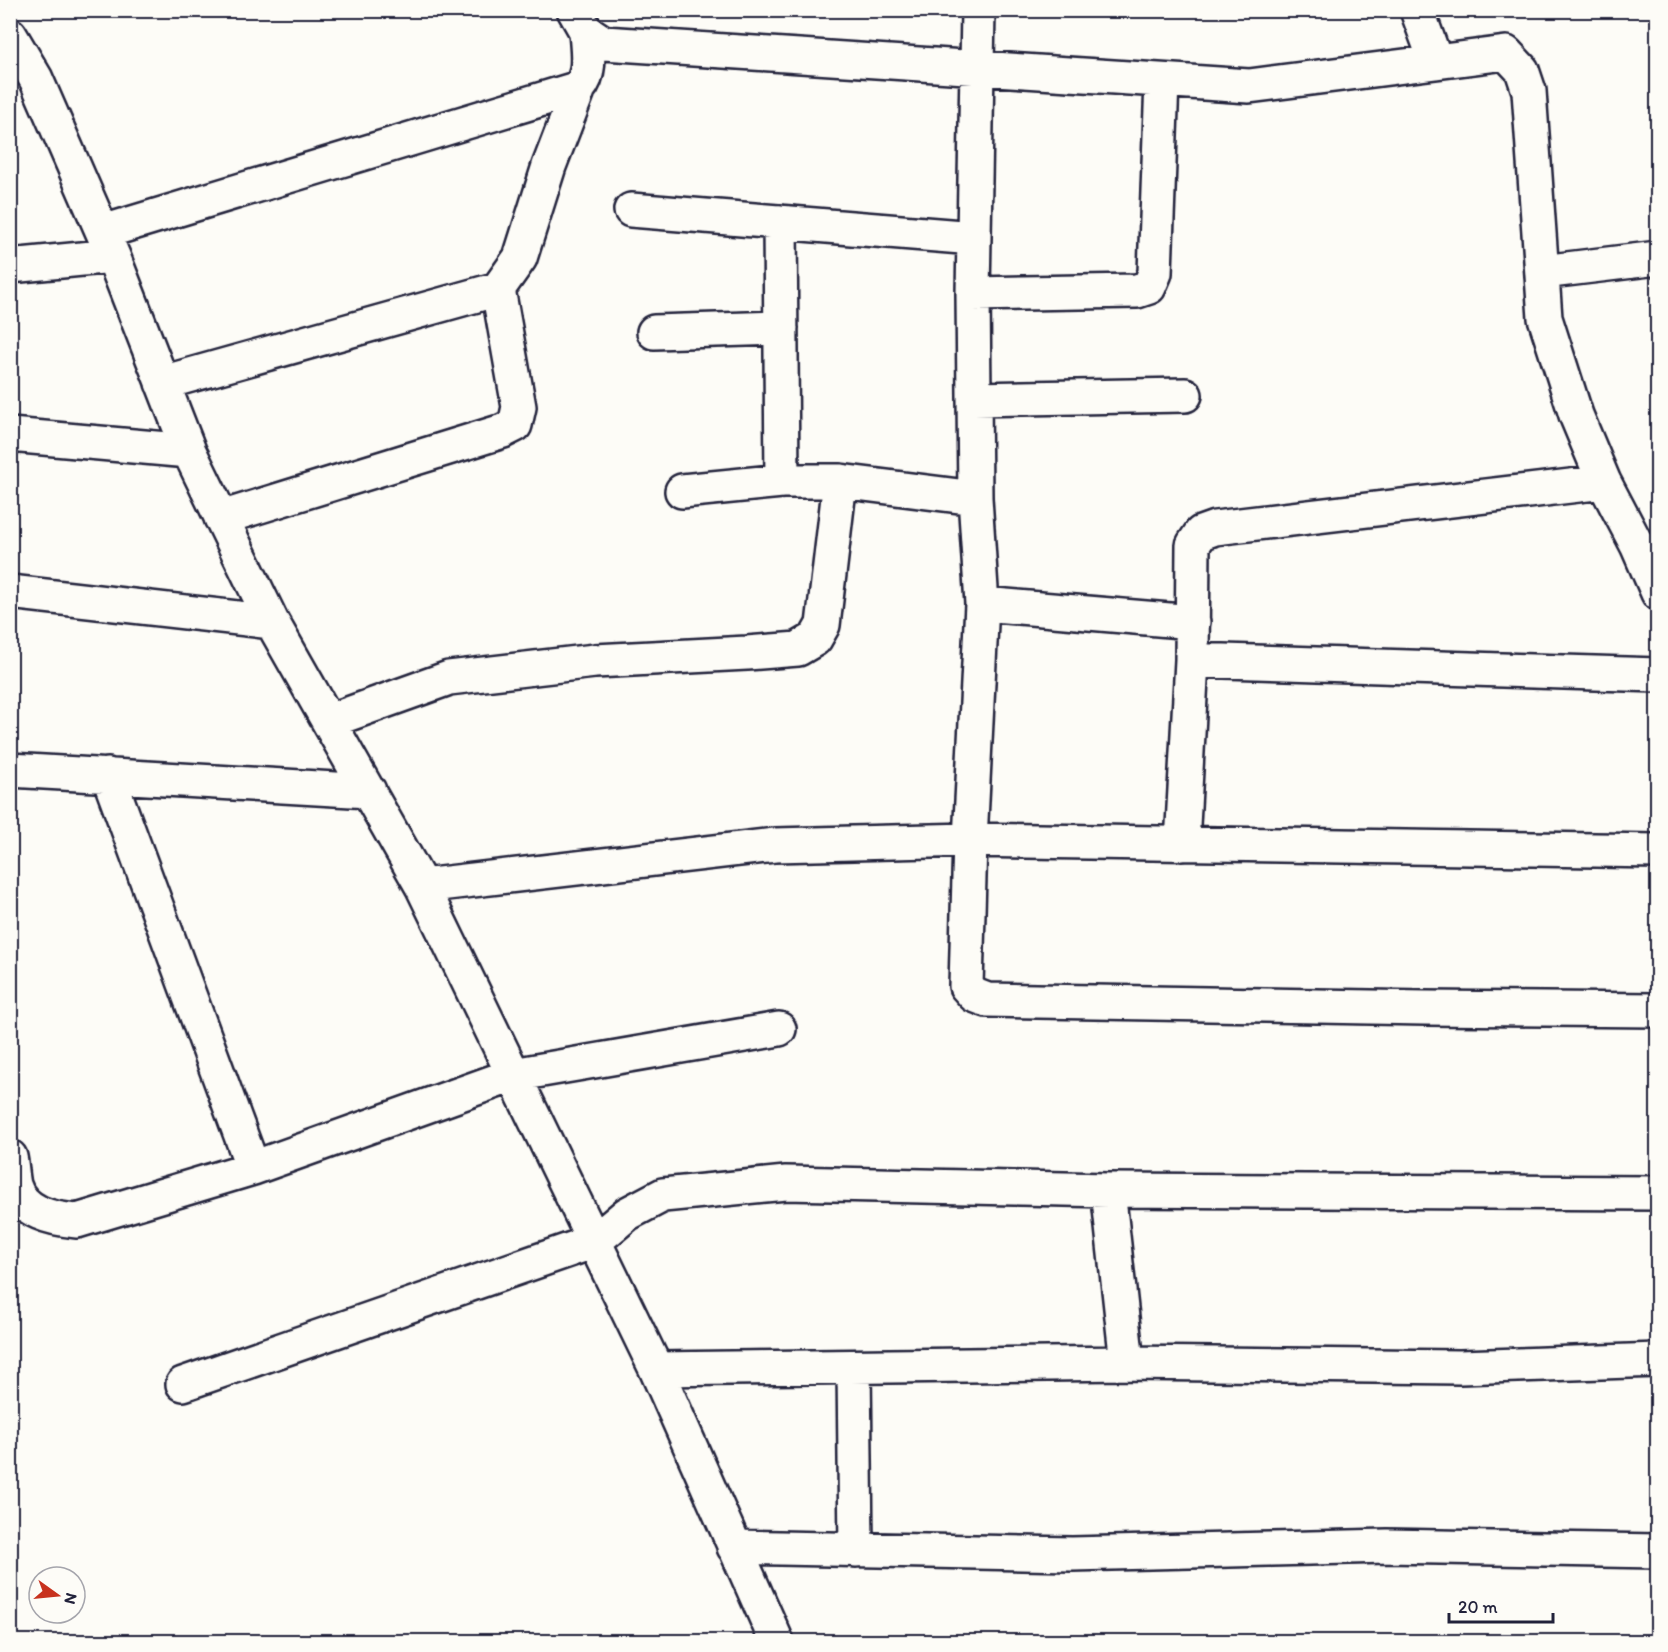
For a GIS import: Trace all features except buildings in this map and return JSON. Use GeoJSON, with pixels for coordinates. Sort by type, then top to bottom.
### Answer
{"type":"FeatureCollection","features":[{"type":"Feature","properties":{"kind":"street"},"geometry":{"type":"LineString","coordinates":[[978,10],[974,399],[975,498],[982,604],[970,840],[966,986],[974,994],[987,1000],[1658,1010]]}},
{"type":"Feature","properties":{"kind":"street"},"geometry":{"type":"LineString","coordinates":[[1417,10],[1436,62]]}},
{"type":"Feature","properties":{"kind":"street"},"geometry":{"type":"LineString","coordinates":[[580,21],[604,43],[1249,87],[1506,53],[1522,70],[1529,91],[1545,318],[1576,415],[1604,482],[1647,543],[1658,593]]}},
{"type":"Feature","properties":{"kind":"street"},"geometry":{"type":"LineString","coordinates":[[162,383],[498,289],[520,258],[549,166],[579,88],[585,81],[587,68],[580,21]]}},
{"type":"Feature","properties":{"kind":"street"},"geometry":{"type":"LineString","coordinates":[[10,35],[23,82],[108,244],[189,451],[272,622],[422,886],[656,1369],[777,1641]]}},
{"type":"Feature","properties":{"kind":"street"},"geometry":{"type":"LineString","coordinates":[[974,294],[1137,291],[1149,287],[1155,273],[1162,81]]}},
{"type":"Feature","properties":{"kind":"street"},"geometry":{"type":"LineString","coordinates":[[10,266],[108,244],[579,88]]}},
{"type":"Feature","properties":{"kind":"street"},"geometry":{"type":"LineString","coordinates":[[631,210],[974,238]]}},
{"type":"Feature","properties":{"kind":"street"},"geometry":{"type":"LineString","coordinates":[[780,222],[782,481]]}},
{"type":"Feature","properties":{"kind":"street"},"geometry":{"type":"LineString","coordinates":[[1542,272],[1658,258]]}},
{"type":"Feature","properties":{"kind":"street"},"geometry":{"type":"LineString","coordinates":[[221,518],[503,431],[516,425],[519,407],[498,289]]}},
{"type":"Feature","properties":{"kind":"street"},"geometry":{"type":"LineString","coordinates":[[654,332],[781,328]]}},
{"type":"Feature","properties":{"kind":"street"},"geometry":{"type":"LineString","coordinates":[[974,399],[1185,395]]}},
{"type":"Feature","properties":{"kind":"street"},"geometry":{"type":"LineString","coordinates":[[10,435],[189,451]]}},
{"type":"Feature","properties":{"kind":"street"},"geometry":{"type":"LineString","coordinates":[[682,491],[782,481],[840,482],[975,498]]}},
{"type":"Feature","properties":{"kind":"street"},"geometry":{"type":"LineString","coordinates":[[329,721],[449,678],[595,661],[798,649],[814,639],[823,625],[840,482]]}},
{"type":"Feature","properties":{"kind":"street"},"geometry":{"type":"LineString","coordinates":[[1182,844],[1192,660],[1193,545],[1201,533],[1215,528],[1604,482]]}},
{"type":"Feature","properties":{"kind":"street"},"geometry":{"type":"LineString","coordinates":[[10,592],[272,622]]}},
{"type":"Feature","properties":{"kind":"street"},"geometry":{"type":"LineString","coordinates":[[982,604],[1193,622]]}},
{"type":"Feature","properties":{"kind":"street"},"geometry":{"type":"LineString","coordinates":[[1192,660],[1658,675]]}},
{"type":"Feature","properties":{"kind":"street"},"geometry":{"type":"LineString","coordinates":[[10,770],[369,791]]}},
{"type":"Feature","properties":{"kind":"street"},"geometry":{"type":"LineString","coordinates":[[108,775],[253,1168]]}},
{"type":"Feature","properties":{"kind":"street"},"geometry":{"type":"LineString","coordinates":[[422,886],[775,845],[970,840],[1658,851]]}},
{"type":"Feature","properties":{"kind":"street"},"geometry":{"type":"LineString","coordinates":[[10,1156],[15,1187],[27,1206],[51,1218],[77,1221],[253,1168],[513,1075],[779,1029]]}},
{"type":"Feature","properties":{"kind":"street"},"geometry":{"type":"LineString","coordinates":[[183,1384],[595,1241],[627,1214],[663,1196],[786,1183],[1108,1190],[1658,1193]]}},
{"type":"Feature","properties":{"kind":"street"},"geometry":{"type":"LineString","coordinates":[[1108,1190],[1126,1364]]}},
{"type":"Feature","properties":{"kind":"street"},"geometry":{"type":"LineString","coordinates":[[656,1369],[1126,1364],[1460,1367],[1658,1360]]}},
{"type":"Feature","properties":{"kind":"street"},"geometry":{"type":"LineString","coordinates":[[854,1367],[856,1550]]}},
{"type":"Feature","properties":{"kind":"street"},"geometry":{"type":"LineString","coordinates":[[734,1547],[1072,1554],[1388,1546],[1658,1551]]}}]}
